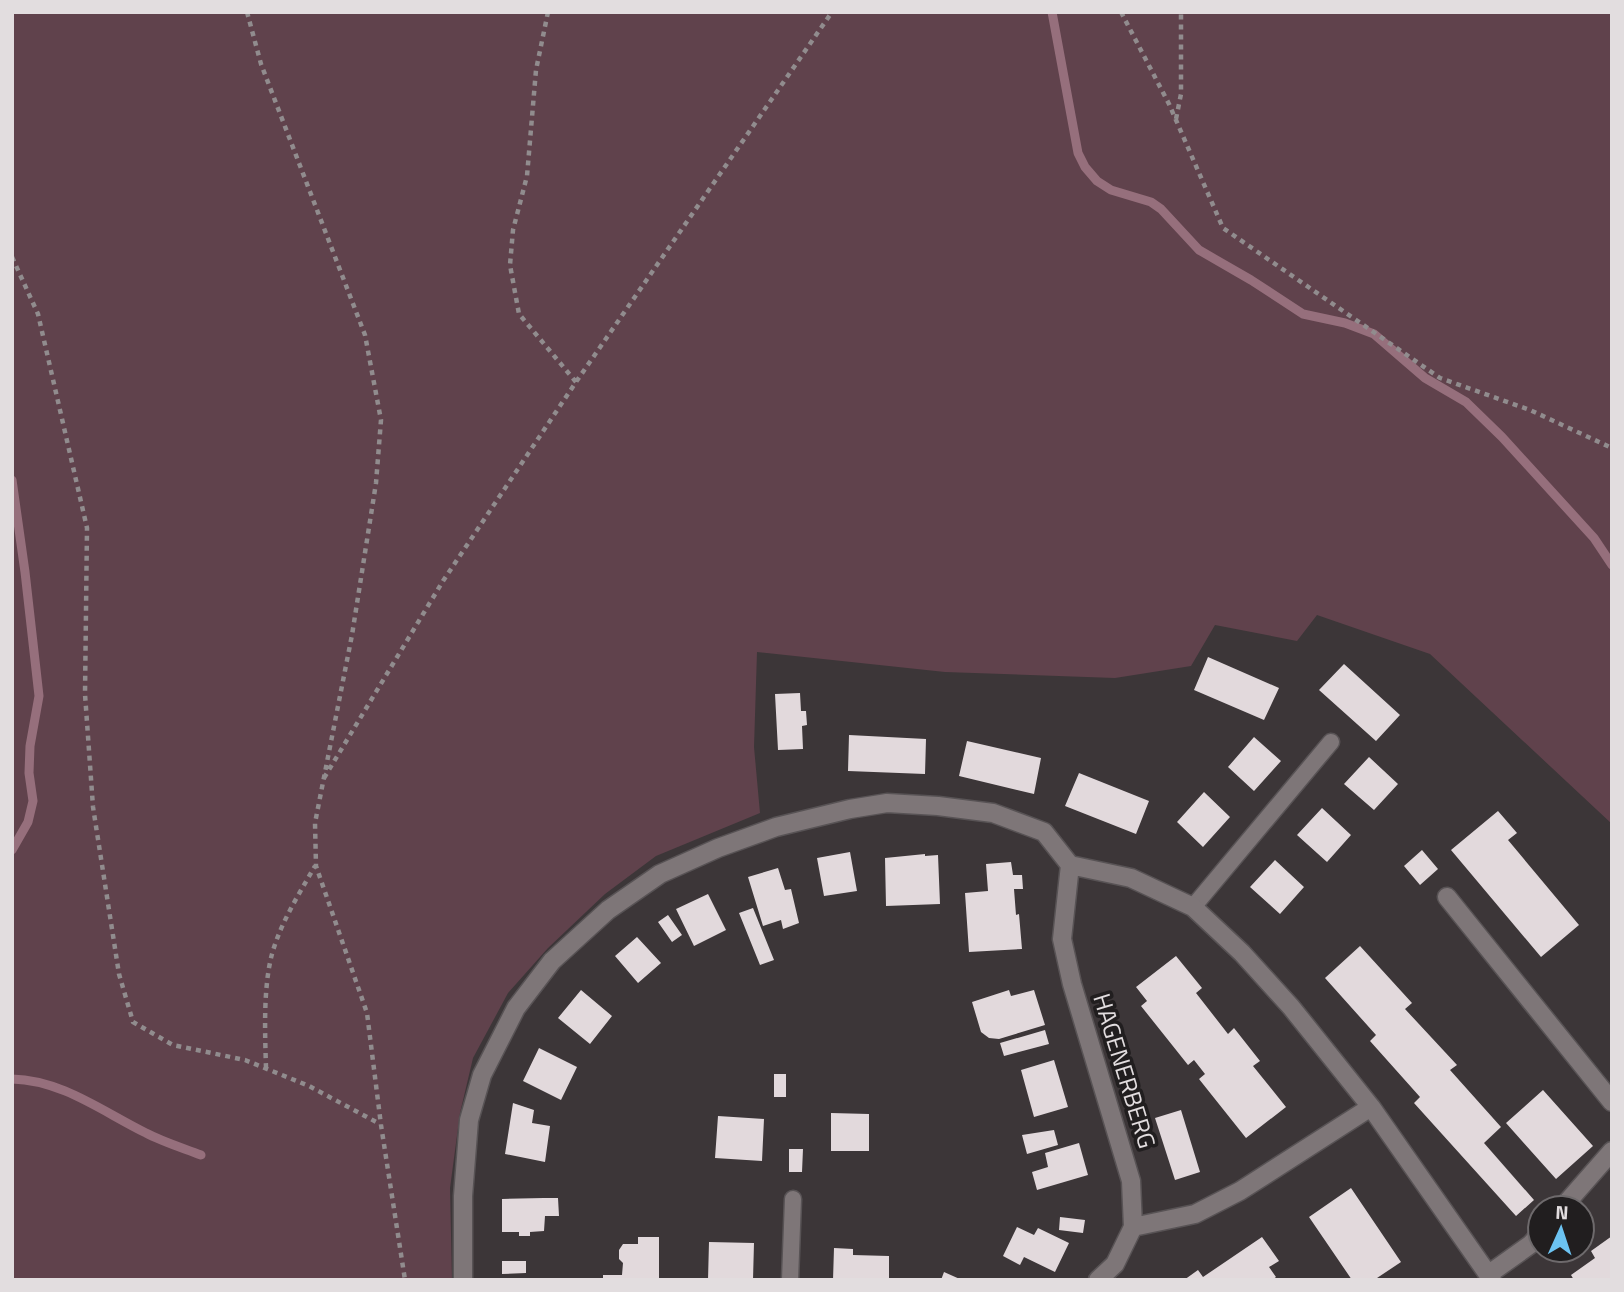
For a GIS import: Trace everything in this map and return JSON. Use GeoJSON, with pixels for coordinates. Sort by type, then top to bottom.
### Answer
{"type":"FeatureCollection","features":[{"type":"Feature","properties":{"kind":"street"},"geometry":{"type":"LineString","coordinates":[[463,1280],[463,1196],[469,1120],[482,1075],[516,1008],[552,961],[608,910],[660,874],[718,848],[776,827],[887,803],[993,813],[1044,832],[1070,865],[1131,878],[1193,907],[1242,953],[1283,998],[1371,1107],[1490,1277],[1526,1248]]}},
{"type":"Feature","properties":{"kind":"street","name":"HAGENERBERG"},"geometry":{"type":"LineString","coordinates":[[1070,865],[1062,939],[1072,984],[1131,1181],[1133,1227],[1115,1264],[1098,1280]]}},
{"type":"Feature","properties":{"kind":"street"},"geometry":{"type":"LineString","coordinates":[[1447,897],[1612,1102]]}},
{"type":"Feature","properties":{"kind":"street"},"geometry":{"type":"LineString","coordinates":[[1133,1227],[1195,1214],[1240,1191],[1371,1107]]}},
{"type":"Feature","properties":{"kind":"street"},"geometry":{"type":"LineString","coordinates":[[1574,1194],[1612,1151]]}},
{"type":"Feature","properties":{"kind":"lane"},"geometry":{"type":"LineString","coordinates":[[1193,907],[1331,742]]}},
{"type":"Feature","properties":{"kind":"lane"},"geometry":{"type":"LineString","coordinates":[[790,1280],[793,1199]]}},
{"type":"Feature","properties":{"kind":"path"},"geometry":{"type":"LineString","coordinates":[[247,12],[261,64],[365,335],[381,420],[376,483],[352,635],[315,823],[316,866],[367,1013],[405,1280]]}},
{"type":"Feature","properties":{"kind":"path"},"geometry":{"type":"LineString","coordinates":[[548,12],[536,70],[527,176],[513,230],[510,265],[519,314],[576,382]]}},
{"type":"Feature","properties":{"kind":"path"},"geometry":{"type":"LineString","coordinates":[[321,783],[443,581],[576,382],[832,12]]}},
{"type":"Feature","properties":{"kind":"path"},"geometry":{"type":"LineString","coordinates":[[1121,12],[1176,119],[1223,228],[1440,378],[1530,410],[1612,448]]}},
{"type":"Feature","properties":{"kind":"path"},"geometry":{"type":"LineString","coordinates":[[1176,119],[1181,94],[1181,12]]}},
{"type":"Feature","properties":{"kind":"path"},"geometry":{"type":"LineString","coordinates":[[12,257],[38,314],[87,528],[85,694],[93,807],[119,974],[133,1022],[173,1045],[245,1060],[266,1068],[381,1125]]}},
{"type":"Feature","properties":{"kind":"path"},"geometry":{"type":"LineString","coordinates":[[266,1068],[265,1039],[272,955],[288,914],[316,866]]}},
{"type":"Feature","properties":{"kind":"shaded area"},"geometry":{"type":"Polygon","coordinates":[[[12,12],[1612,12],[1612,824],[1430,654],[1317,615],[1297,641],[1215,625],[1191,666],[1115,678],[945,672],[757,652],[754,747],[760,813],[656,856],[605,894],[548,948],[508,993],[473,1058],[460,1113],[450,1188],[452,1280],[12,1280],[12,12]]]}},
{"type":"Feature","properties":{"kind":"building"},"geometry":{"type":"Polygon","coordinates":[[[1208,657],[1279,688],[1264,720],[1194,690],[1208,657]]]}},
{"type":"Feature","properties":{"kind":"building"},"geometry":{"type":"Polygon","coordinates":[[[1344,664],[1400,715],[1376,741],[1319,690],[1344,664]]]}},
{"type":"Feature","properties":{"kind":"building"},"geometry":{"type":"Polygon","coordinates":[[[800,693],[801,711],[806,711],[807,725],[802,726],[803,749],[778,750],[775,694],[800,693]]]}},
{"type":"Feature","properties":{"kind":"building"},"geometry":{"type":"Polygon","coordinates":[[[849,735],[926,739],[925,774],[848,771],[849,735]]]}},
{"type":"Feature","properties":{"kind":"building"},"geometry":{"type":"Polygon","coordinates":[[[1254,737],[1281,761],[1254,791],[1228,767],[1254,737]]]}},
{"type":"Feature","properties":{"kind":"building"},"geometry":{"type":"Polygon","coordinates":[[[967,741],[1041,758],[1034,794],[959,776],[967,741]]]}},
{"type":"Feature","properties":{"kind":"building"},"geometry":{"type":"Polygon","coordinates":[[[1369,757],[1398,784],[1374,810],[1344,784],[1369,757]]]}},
{"type":"Feature","properties":{"kind":"building"},"geometry":{"type":"Polygon","coordinates":[[[1079,773],[1149,801],[1136,834],[1065,806],[1079,773]]]}},
{"type":"Feature","properties":{"kind":"building"},"geometry":{"type":"Polygon","coordinates":[[[1204,792],[1230,817],[1203,847],[1177,822],[1204,792]]]}},
{"type":"Feature","properties":{"kind":"building"},"geometry":{"type":"Polygon","coordinates":[[[1322,808],[1351,835],[1327,862],[1297,835],[1322,808]]]}},
{"type":"Feature","properties":{"kind":"building"},"geometry":{"type":"Polygon","coordinates":[[[1498,811],[1517,833],[1508,840],[1579,925],[1541,957],[1451,850],[1498,811]]]}},
{"type":"Feature","properties":{"kind":"building"},"geometry":{"type":"Polygon","coordinates":[[[1422,850],[1438,869],[1420,885],[1404,866],[1422,850]]]}},
{"type":"Feature","properties":{"kind":"building"},"geometry":{"type":"Polygon","coordinates":[[[850,852],[857,891],[824,896],[817,858],[850,852]]]}},
{"type":"Feature","properties":{"kind":"building"},"geometry":{"type":"Polygon","coordinates":[[[938,855],[940,904],[886,906],[885,858],[938,855]]]}},
{"type":"Feature","properties":{"kind":"building"},"geometry":{"type":"Polygon","coordinates":[[[1275,860],[1304,887],[1280,914],[1250,887],[1275,860]]]}},
{"type":"Feature","properties":{"kind":"building"},"geometry":{"type":"Polygon","coordinates":[[[1011,862],[1013,875],[1022,875],[1023,889],[1014,889],[1022,949],[969,952],[965,893],[988,891],[986,864],[1011,862]]]}},
{"type":"Feature","properties":{"kind":"building"},"geometry":{"type":"Polygon","coordinates":[[[778,868],[785,890],[791,889],[799,923],[783,929],[781,920],[763,926],[748,877],[778,868]]]}},
{"type":"Feature","properties":{"kind":"building"},"geometry":{"type":"Polygon","coordinates":[[[708,894],[726,930],[694,946],[676,909],[708,894]]]}},
{"type":"Feature","properties":{"kind":"building"},"geometry":{"type":"Polygon","coordinates":[[[753,908],[774,960],[760,965],[739,913],[753,908]]]}},
{"type":"Feature","properties":{"kind":"building"},"geometry":{"type":"Polygon","coordinates":[[[668,915],[682,935],[672,942],[658,922],[668,915]]]}},
{"type":"Feature","properties":{"kind":"building"},"geometry":{"type":"Polygon","coordinates":[[[637,937],[661,963],[638,983],[615,956],[637,937]]]}},
{"type":"Feature","properties":{"kind":"building"},"geometry":{"type":"Polygon","coordinates":[[[1360,946],[1412,1003],[1405,1009],[1457,1065],[1450,1070],[1501,1127],[1484,1143],[1529,1194],[1526,1194],[1526,1207],[1516,1216],[1414,1103],[1420,1097],[1370,1041],[1376,1035],[1325,978],[1360,946]]]}},
{"type":"Feature","properties":{"kind":"building"},"geometry":{"type":"Polygon","coordinates":[[[1176,956],[1202,988],[1196,993],[1228,1034],[1234,1028],[1260,1061],[1253,1066],[1286,1107],[1246,1138],[1199,1079],[1205,1074],[1194,1060],[1188,1065],[1141,1006],[1147,1001],[1136,987],[1176,956]]]}},
{"type":"Feature","properties":{"kind":"building"},"geometry":{"type":"Polygon","coordinates":[[[581,990],[612,1016],[590,1044],[558,1018],[581,990]]]}},
{"type":"Feature","properties":{"kind":"building"},"geometry":{"type":"Polygon","coordinates":[[[1009,990],[1011,996],[1034,990],[1045,1025],[999,1039],[989,1038],[981,1032],[972,1002],[1009,990]]]}},
{"type":"Feature","properties":{"kind":"building"},"geometry":{"type":"Polygon","coordinates":[[[1045,1030],[1049,1044],[1004,1056],[1000,1043],[1045,1030]]]}},
{"type":"Feature","properties":{"kind":"building"},"geometry":{"type":"Polygon","coordinates":[[[539,1048],[577,1067],[561,1100],[523,1081],[539,1048]]]}},
{"type":"Feature","properties":{"kind":"building"},"geometry":{"type":"Polygon","coordinates":[[[1054,1060],[1068,1107],[1034,1117],[1021,1070],[1054,1060]]]}},
{"type":"Feature","properties":{"kind":"building"},"geometry":{"type":"Polygon","coordinates":[[[774,1074],[786,1074],[786,1097],[774,1097],[774,1074]]]}},
{"type":"Feature","properties":{"kind":"building"},"geometry":{"type":"Polygon","coordinates":[[[1543,1090],[1593,1146],[1556,1179],[1506,1123],[1543,1090]]]}},
{"type":"Feature","properties":{"kind":"building"},"geometry":{"type":"Polygon","coordinates":[[[513,1103],[534,1110],[532,1123],[550,1126],[545,1162],[505,1154],[513,1103]]]}},
{"type":"Feature","properties":{"kind":"building"},"geometry":{"type":"Polygon","coordinates":[[[1181,1110],[1200,1172],[1175,1180],[1155,1118],[1181,1110]]]}},
{"type":"Feature","properties":{"kind":"building"},"geometry":{"type":"Polygon","coordinates":[[[831,1113],[869,1114],[869,1151],[831,1151],[831,1113]]]}},
{"type":"Feature","properties":{"kind":"building"},"geometry":{"type":"Polygon","coordinates":[[[718,1116],[764,1119],[762,1161],[715,1158],[718,1116]]]}},
{"type":"Feature","properties":{"kind":"building"},"geometry":{"type":"Polygon","coordinates":[[[1054,1130],[1058,1145],[1027,1154],[1022,1135],[1054,1130]]]}},
{"type":"Feature","properties":{"kind":"building"},"geometry":{"type":"Polygon","coordinates":[[[1079,1143],[1088,1175],[1037,1190],[1032,1172],[1048,1167],[1045,1153],[1079,1143]]]}},
{"type":"Feature","properties":{"kind":"building"},"geometry":{"type":"Polygon","coordinates":[[[789,1149],[803,1149],[802,1172],[789,1172],[789,1149]]]}},
{"type":"Feature","properties":{"kind":"building"},"geometry":{"type":"Polygon","coordinates":[[[1351,1188],[1401,1262],[1374,1280],[1352,1280],[1309,1217],[1351,1188]]]}},
{"type":"Feature","properties":{"kind":"building"},"geometry":{"type":"Polygon","coordinates":[[[558,1198],[559,1216],[545,1216],[544,1231],[530,1232],[530,1236],[519,1236],[519,1232],[502,1232],[502,1199],[558,1198]]]}},
{"type":"Feature","properties":{"kind":"building"},"geometry":{"type":"Polygon","coordinates":[[[1060,1217],[1085,1220],[1083,1233],[1059,1230],[1060,1217]]]}},
{"type":"Feature","properties":{"kind":"building"},"geometry":{"type":"Polygon","coordinates":[[[1017,1227],[1034,1235],[1038,1228],[1069,1243],[1055,1272],[1024,1257],[1020,1265],[1003,1256],[1017,1227]]]}},
{"type":"Feature","properties":{"kind":"building"},"geometry":{"type":"Polygon","coordinates":[[[1612,1236],[1612,1280],[1574,1280],[1571,1275],[1587,1264],[1596,1264],[1596,1247],[1612,1236]]]}},
{"type":"Feature","properties":{"kind":"building"},"geometry":{"type":"Polygon","coordinates":[[[638,1237],[659,1237],[659,1280],[603,1280],[603,1275],[622,1275],[623,1263],[619,1259],[619,1250],[623,1244],[638,1244],[638,1237]]]}},
{"type":"Feature","properties":{"kind":"building"},"geometry":{"type":"Polygon","coordinates":[[[1262,1237],[1279,1261],[1269,1267],[1276,1277],[1272,1280],[1184,1280],[1198,1270],[1203,1277],[1262,1237]]]}},
{"type":"Feature","properties":{"kind":"building"},"geometry":{"type":"Polygon","coordinates":[[[709,1242],[754,1243],[753,1280],[708,1280],[709,1242]]]}},
{"type":"Feature","properties":{"kind":"building"},"geometry":{"type":"Polygon","coordinates":[[[834,1248],[853,1249],[853,1255],[889,1256],[889,1280],[833,1280],[834,1248]]]}},
{"type":"Feature","properties":{"kind":"building"},"geometry":{"type":"Polygon","coordinates":[[[502,1261],[526,1261],[526,1273],[502,1274],[502,1261]]]}},
{"type":"Feature","properties":{"kind":"building"},"geometry":{"type":"Polygon","coordinates":[[[944,1272],[962,1280],[941,1280],[944,1272]]]}},
{"type":"Feature","properties":{"kind":"waterway"},"geometry":{"type":"LineString","coordinates":[[1052,12],[1078,153],[1097,181],[1111,190],[1151,202],[1161,209],[1199,250],[1303,314],[1345,323],[1374,334],[1425,378],[1466,402],[1502,437],[1594,538],[1612,565]]}},
{"type":"Feature","properties":{"kind":"waterway"},"geometry":{"type":"LineString","coordinates":[[12,480],[39,696],[30,746],[29,773],[33,801],[28,822],[12,850]]}},
{"type":"Feature","properties":{"kind":"waterway"},"geometry":{"type":"LineString","coordinates":[[12,1079],[65,1091],[153,1136],[201,1155]]}}]}
